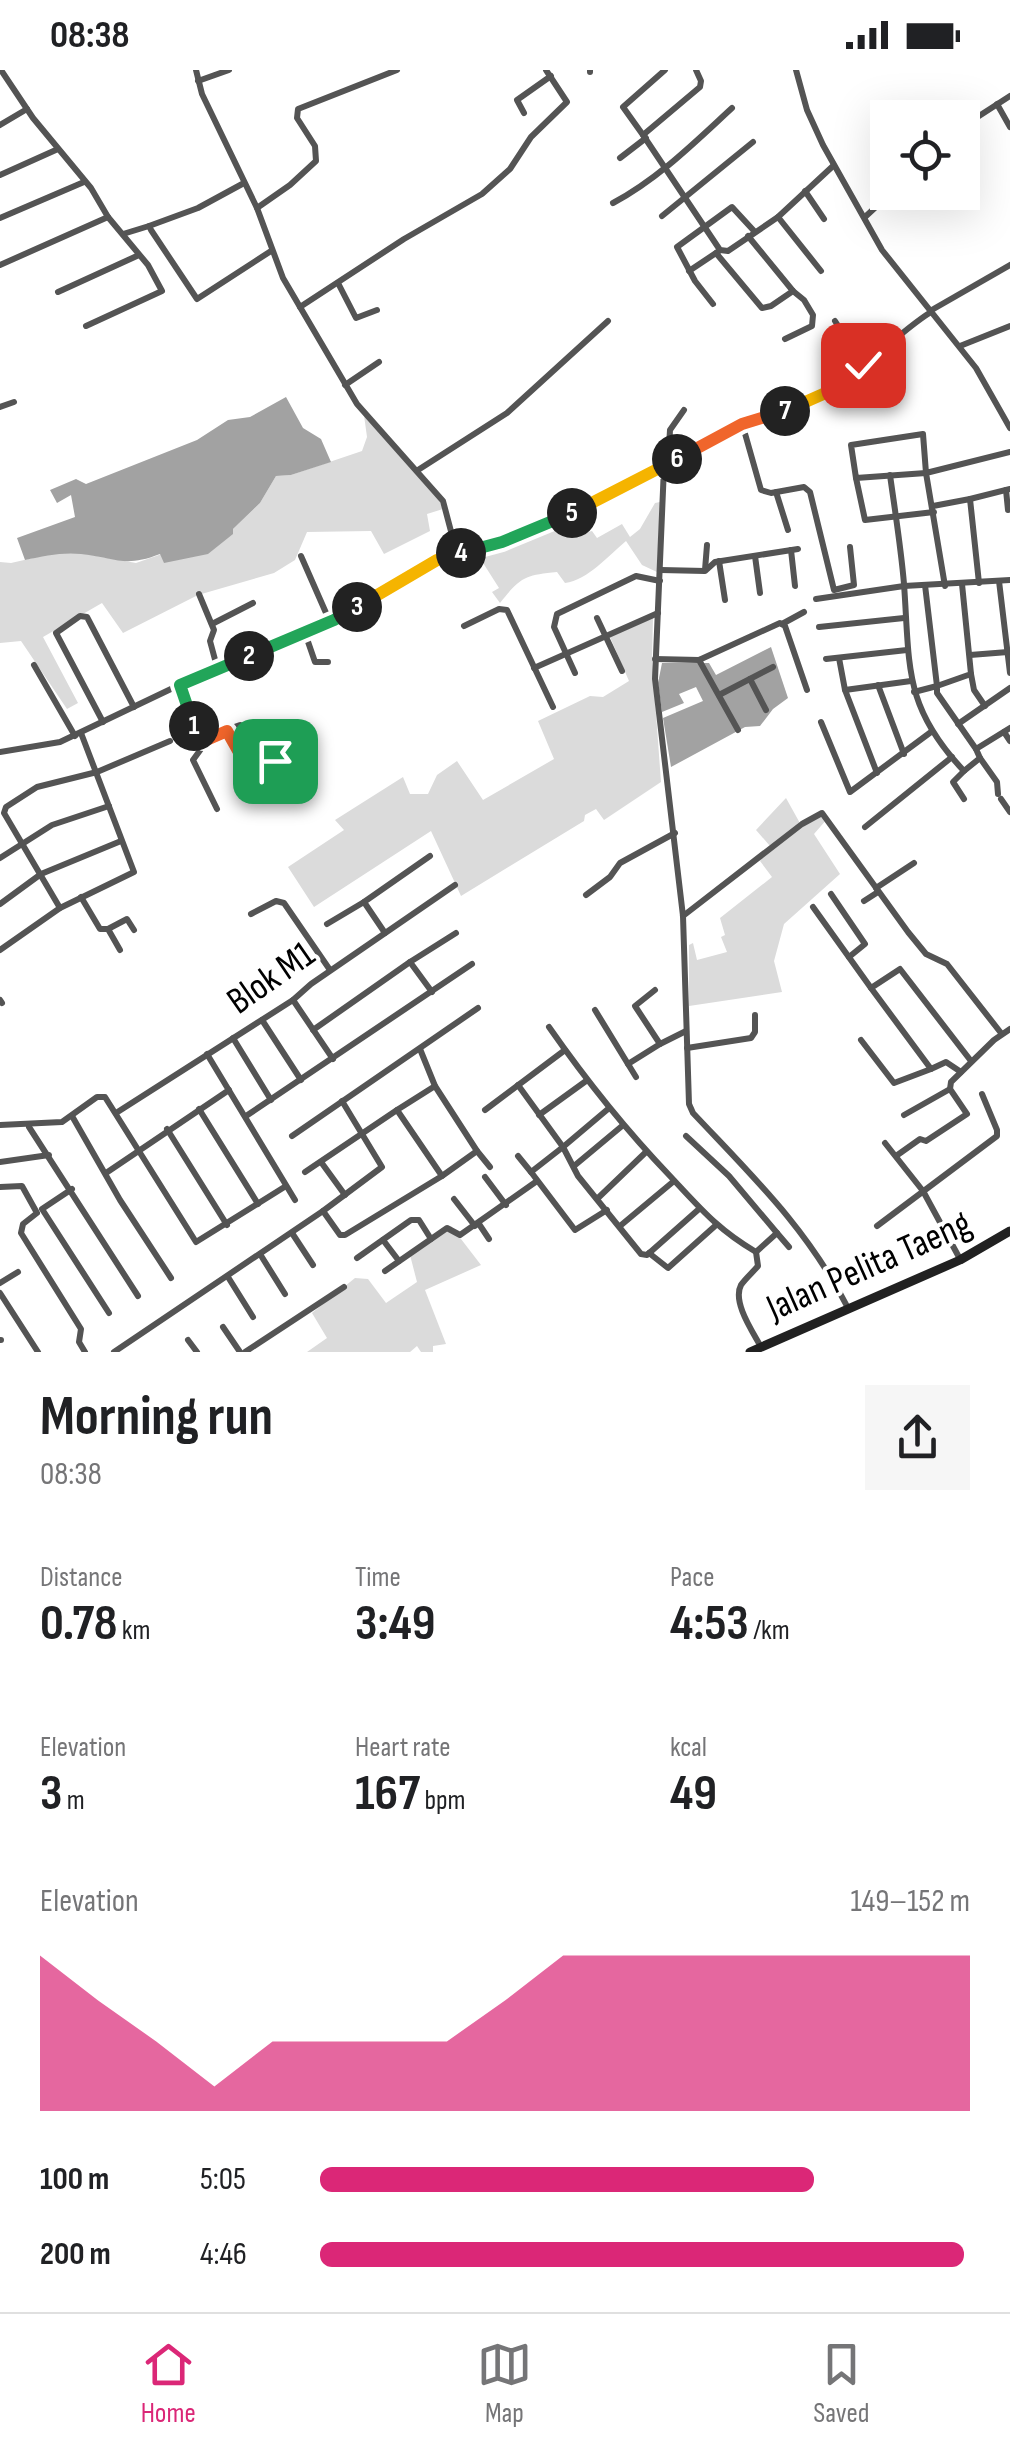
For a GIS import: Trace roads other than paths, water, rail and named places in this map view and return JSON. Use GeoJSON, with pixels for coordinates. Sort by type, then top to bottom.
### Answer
{"type":"FeatureCollection","features":[{"type":"Feature","properties":{"kind":"street"},"geometry":{"type":"LineString","coordinates":[[196,70],[198,82],[257,208],[271,251],[300,307],[356,404],[443,501],[457,554]]}},
{"type":"Feature","properties":{"kind":"street"},"geometry":{"type":"LineString","coordinates":[[198,82],[229,70]]}},
{"type":"Feature","properties":{"kind":"street"},"geometry":{"type":"LineString","coordinates":[[257,208],[316,160],[315,146],[296,118],[298,109],[397,70]]}},
{"type":"Feature","properties":{"kind":"street"},"geometry":{"type":"LineString","coordinates":[[665,70],[623,107],[687,197],[718,251],[762,308],[793,291]]}},
{"type":"Feature","properties":{"kind":"street"},"geometry":{"type":"LineString","coordinates":[[620,158],[700,87],[696,70]]}},
{"type":"Feature","properties":{"kind":"street"},"geometry":{"type":"LineString","coordinates":[[796,70],[806,110],[833,166],[878,242],[960,346],[1010,428]]}},
{"type":"Feature","properties":{"kind":"street"},"geometry":{"type":"LineString","coordinates":[[300,307],[404,239],[472,202],[510,169],[531,136],[567,102],[549,73],[516,100],[524,113]]}},
{"type":"Feature","properties":{"kind":"street"},"geometry":{"type":"LineString","coordinates":[[2,75],[140,255],[162,291],[86,326]]}},
{"type":"Feature","properties":{"kind":"street"},"geometry":{"type":"LineString","coordinates":[[980,116],[1010,96]]}},
{"type":"Feature","properties":{"kind":"street"},"geometry":{"type":"LineString","coordinates":[[997,104],[1010,127]]}},
{"type":"Feature","properties":{"kind":"street"},"geometry":{"type":"LineString","coordinates":[[613,203],[641,188],[732,108]]}},
{"type":"Feature","properties":{"kind":"street"},"geometry":{"type":"LineString","coordinates":[[0,125],[28,110]]}},
{"type":"Feature","properties":{"kind":"street"},"geometry":{"type":"LineString","coordinates":[[662,216],[753,142]]}},
{"type":"Feature","properties":{"kind":"street"},"geometry":{"type":"LineString","coordinates":[[0,175],[59,149]]}},
{"type":"Feature","properties":{"kind":"street"},"geometry":{"type":"LineString","coordinates":[[689,271],[718,251],[728,251],[778,217],[833,166]]}},
{"type":"Feature","properties":{"kind":"street"},"geometry":{"type":"LineString","coordinates":[[0,218],[84,182]]}},
{"type":"Feature","properties":{"kind":"street"},"geometry":{"type":"LineString","coordinates":[[122,234],[198,208],[244,183]]}},
{"type":"Feature","properties":{"kind":"street"},"geometry":{"type":"LineString","coordinates":[[806,191],[824,219]]}},
{"type":"Feature","properties":{"kind":"street"},"geometry":{"type":"LineString","coordinates":[[712,304],[676,248],[732,207],[793,291],[804,300],[814,320],[810,327],[785,340]]}},
{"type":"Feature","properties":{"kind":"street"},"geometry":{"type":"LineString","coordinates":[[865,217],[873,210]]}},
{"type":"Feature","properties":{"kind":"street"},"geometry":{"type":"LineString","coordinates":[[0,265],[108,216]]}},
{"type":"Feature","properties":{"kind":"street"},"geometry":{"type":"LineString","coordinates":[[778,217],[820,270]]}},
{"type":"Feature","properties":{"kind":"street"},"geometry":{"type":"LineString","coordinates":[[149,226],[197,298],[271,251]]}},
{"type":"Feature","properties":{"kind":"street"},"geometry":{"type":"LineString","coordinates":[[58,292],[140,255]]}},
{"type":"Feature","properties":{"kind":"street"},"geometry":{"type":"LineString","coordinates":[[0,752],[44,746],[78,734],[217,667],[330,622],[437,560],[491,546],[582,510],[707,440],[830,391],[894,336],[1010,264]]}},
{"type":"Feature","properties":{"kind":"street"},"geometry":{"type":"LineString","coordinates":[[338,283],[356,318],[376,310]]}},
{"type":"Feature","properties":{"kind":"street"},"geometry":{"type":"LineString","coordinates":[[418,470],[507,413],[608,321]]}},
{"type":"Feature","properties":{"kind":"street"},"geometry":{"type":"LineString","coordinates":[[835,321],[863,365]]}},
{"type":"Feature","properties":{"kind":"street"},"geometry":{"type":"LineString","coordinates":[[960,346],[1010,326]]}},
{"type":"Feature","properties":{"kind":"street"},"geometry":{"type":"LineString","coordinates":[[345,385],[379,362]]}},
{"type":"Feature","properties":{"kind":"street"},"geometry":{"type":"LineString","coordinates":[[0,407],[14,402]]}},
{"type":"Feature","properties":{"kind":"street"},"geometry":{"type":"LineString","coordinates":[[684,410],[670,430],[655,659],[656,706],[684,916],[687,1089],[693,1113],[783,1208],[836,1283],[848,1308]]}},
{"type":"Feature","properties":{"kind":"street"},"geometry":{"type":"LineString","coordinates":[[742,424],[760,490],[766,493],[800,486],[810,492],[834,590],[854,585],[850,548]]}},
{"type":"Feature","properties":{"kind":"street"},"geometry":{"type":"LineString","coordinates":[[945,586],[933,509],[926,473],[924,436],[918,433],[852,443],[850,450],[865,520],[933,509],[1008,490],[1008,510]]}},
{"type":"Feature","properties":{"kind":"street"},"geometry":{"type":"LineString","coordinates":[[856,478],[926,473],[1010,452]]}},
{"type":"Feature","properties":{"kind":"street"},"geometry":{"type":"LineString","coordinates":[[890,475],[904,586],[906,650],[914,692],[931,732],[964,771]]}},
{"type":"Feature","properties":{"kind":"street"},"geometry":{"type":"LineString","coordinates":[[776,492],[788,530]]}},
{"type":"Feature","properties":{"kind":"street"},"geometry":{"type":"LineString","coordinates":[[970,499],[979,582]]}},
{"type":"Feature","properties":{"kind":"street"},"geometry":{"type":"LineString","coordinates":[[705,571],[707,545]]}},
{"type":"Feature","properties":{"kind":"street"},"geometry":{"type":"LineString","coordinates":[[661,570],[705,571],[719,561],[794,550],[796,586]]}},
{"type":"Feature","properties":{"kind":"street"},"geometry":{"type":"LineString","coordinates":[[301,556],[330,622]]}},
{"type":"Feature","properties":{"kind":"street"},"geometry":{"type":"LineString","coordinates":[[755,556],[760,594]]}},
{"type":"Feature","properties":{"kind":"street"},"geometry":{"type":"LineString","coordinates":[[719,561],[724,600]]}},
{"type":"Feature","properties":{"kind":"street"},"geometry":{"type":"LineString","coordinates":[[575,674],[554,628],[556,614],[636,576],[660,581]]}},
{"type":"Feature","properties":{"kind":"street"},"geometry":{"type":"LineString","coordinates":[[816,600],[904,586],[1010,580]]}},
{"type":"Feature","properties":{"kind":"street"},"geometry":{"type":"LineString","coordinates":[[998,581],[1010,673]]}},
{"type":"Feature","properties":{"kind":"street"},"geometry":{"type":"LineString","coordinates":[[962,584],[970,674],[984,706]]}},
{"type":"Feature","properties":{"kind":"street"},"geometry":{"type":"LineString","coordinates":[[925,585],[938,696],[997,782],[1010,812]]}},
{"type":"Feature","properties":{"kind":"street"},"geometry":{"type":"LineString","coordinates":[[199,594],[214,632],[210,644],[217,667]]}},
{"type":"Feature","properties":{"kind":"street"},"geometry":{"type":"LineString","coordinates":[[212,624],[253,603]]}},
{"type":"Feature","properties":{"kind":"street"},"geometry":{"type":"LineString","coordinates":[[464,626],[507,610],[553,707]]}},
{"type":"Feature","properties":{"kind":"street"},"geometry":{"type":"LineString","coordinates":[[655,659],[699,660],[804,612]]}},
{"type":"Feature","properties":{"kind":"street"},"geometry":{"type":"LineString","coordinates":[[534,668],[658,613]]}},
{"type":"Feature","properties":{"kind":"street"},"geometry":{"type":"LineString","coordinates":[[103,722],[56,633],[80,616],[87,616],[134,706]]}},
{"type":"Feature","properties":{"kind":"street"},"geometry":{"type":"LineString","coordinates":[[597,618],[622,672]]}},
{"type":"Feature","properties":{"kind":"street"},"geometry":{"type":"LineString","coordinates":[[819,627],[904,618]]}},
{"type":"Feature","properties":{"kind":"street"},"geometry":{"type":"LineString","coordinates":[[782,624],[807,690]]}},
{"type":"Feature","properties":{"kind":"street"},"geometry":{"type":"LineString","coordinates":[[305,632],[315,662],[328,662]]}},
{"type":"Feature","properties":{"kind":"street"},"geometry":{"type":"LineString","coordinates":[[826,659],[906,650]]}},
{"type":"Feature","properties":{"kind":"street"},"geometry":{"type":"LineString","coordinates":[[970,655],[1009,652]]}},
{"type":"Feature","properties":{"kind":"street"},"geometry":{"type":"LineString","coordinates":[[840,658],[845,690],[877,773]]}},
{"type":"Feature","properties":{"kind":"street"},"geometry":{"type":"LineString","coordinates":[[699,660],[738,730]]}},
{"type":"Feature","properties":{"kind":"street"},"geometry":{"type":"LineString","coordinates":[[0,950],[60,908],[133,873],[97,772],[34,664]]}},
{"type":"Feature","properties":{"kind":"street"},"geometry":{"type":"LineString","coordinates":[[718,695],[773,667]]}},
{"type":"Feature","properties":{"kind":"street"},"geometry":{"type":"LineString","coordinates":[[914,692],[970,674]]}},
{"type":"Feature","properties":{"kind":"street"},"geometry":{"type":"LineString","coordinates":[[750,679],[766,710]]}},
{"type":"Feature","properties":{"kind":"street"},"geometry":{"type":"LineString","coordinates":[[845,690],[912,681]]}},
{"type":"Feature","properties":{"kind":"street"},"geometry":{"type":"LineString","coordinates":[[180,685],[200,740],[201,749],[193,760],[218,809]]}},
{"type":"Feature","properties":{"kind":"street"},"geometry":{"type":"LineString","coordinates":[[878,685],[904,754]]}},
{"type":"Feature","properties":{"kind":"street"},"geometry":{"type":"LineString","coordinates":[[958,724],[1010,688]]}},
{"type":"Feature","properties":{"kind":"street"},"geometry":{"type":"LineString","coordinates":[[821,722],[850,792],[931,732]]}},
{"type":"Feature","properties":{"kind":"street"},"geometry":{"type":"LineString","coordinates":[[200,740],[240,725]]}},
{"type":"Feature","properties":{"kind":"street"},"geometry":{"type":"LineString","coordinates":[[976,749],[1007,730],[1010,741]]}},
{"type":"Feature","properties":{"kind":"street"},"geometry":{"type":"LineString","coordinates":[[227,731],[250,772],[264,768],[298,745]]}},
{"type":"Feature","properties":{"kind":"street"},"geometry":{"type":"LineString","coordinates":[[60,908],[4,814],[6,807],[37,787],[97,772],[170,741]]}},
{"type":"Feature","properties":{"kind":"street"},"geometry":{"type":"LineString","coordinates":[[865,827],[952,758]]}},
{"type":"Feature","properties":{"kind":"street"},"geometry":{"type":"LineString","coordinates":[[964,798],[953,780],[980,758]]}},
{"type":"Feature","properties":{"kind":"street"},"geometry":{"type":"LineString","coordinates":[[0,858],[52,825],[109,806]]}},
{"type":"Feature","properties":{"kind":"street"},"geometry":{"type":"LineString","coordinates":[[684,916],[802,824],[822,813],[926,954],[948,964],[1001,1033]]}},
{"type":"Feature","properties":{"kind":"street"},"geometry":{"type":"LineString","coordinates":[[586,894],[609,878],[620,863],[674,833]]}},
{"type":"Feature","properties":{"kind":"street"},"geometry":{"type":"LineString","coordinates":[[0,904],[41,874],[121,841]]}},
{"type":"Feature","properties":{"kind":"street"},"geometry":{"type":"LineString","coordinates":[[327,924],[430,856]]}},
{"type":"Feature","properties":{"kind":"street"},"geometry":{"type":"LineString","coordinates":[[864,901],[914,862]]}},
{"type":"Feature","properties":{"kind":"street","name":"Blok M1"},"geometry":{"type":"LineString","coordinates":[[116,1113],[293,1000],[330,970],[455,885]]}},
{"type":"Feature","properties":{"kind":"street"},"geometry":{"type":"LineString","coordinates":[[832,894],[865,944],[849,957]]}},
{"type":"Feature","properties":{"kind":"street"},"geometry":{"type":"LineString","coordinates":[[81,897],[97,927],[108,929],[127,918],[134,930]]}},
{"type":"Feature","properties":{"kind":"street"},"geometry":{"type":"LineString","coordinates":[[251,914],[276,901],[284,903],[330,970]]}},
{"type":"Feature","properties":{"kind":"street"},"geometry":{"type":"LineString","coordinates":[[364,902],[385,933]]}},
{"type":"Feature","properties":{"kind":"street"},"geometry":{"type":"LineString","coordinates":[[814,907],[930,1069]]}},
{"type":"Feature","properties":{"kind":"street"},"geometry":{"type":"LineString","coordinates":[[108,929],[120,950]]}},
{"type":"Feature","properties":{"kind":"street"},"geometry":{"type":"LineString","coordinates":[[313,1030],[456,934]]}},
{"type":"Feature","properties":{"kind":"street"},"geometry":{"type":"LineString","coordinates":[[410,962],[432,992]]}},
{"type":"Feature","properties":{"kind":"street"},"geometry":{"type":"LineString","coordinates":[[246,1116],[472,964]]}},
{"type":"Feature","properties":{"kind":"street"},"geometry":{"type":"LineString","coordinates":[[872,988],[900,970],[971,1060]]}},
{"type":"Feature","properties":{"kind":"street"},"geometry":{"type":"LineString","coordinates":[[655,990],[636,1006],[660,1044]]}},
{"type":"Feature","properties":{"kind":"street"},"geometry":{"type":"LineString","coordinates":[[293,1000],[332,1059]]}},
{"type":"Feature","properties":{"kind":"street"},"geometry":{"type":"LineString","coordinates":[[292,1136],[478,1008]]}},
{"type":"Feature","properties":{"kind":"street"},"geometry":{"type":"LineString","coordinates":[[595,1010],[636,1077]]}},
{"type":"Feature","properties":{"kind":"street"},"geometry":{"type":"LineString","coordinates":[[687,1048],[751,1038],[755,1015]]}},
{"type":"Feature","properties":{"kind":"street"},"geometry":{"type":"LineString","coordinates":[[262,1020],[301,1080]]}},
{"type":"Feature","properties":{"kind":"street"},"geometry":{"type":"LineString","coordinates":[[549,1026],[622,1126],[716,1226],[756,1252],[758,1266],[740,1292],[745,1315],[761,1346]]}},
{"type":"Feature","properties":{"kind":"street"},"geometry":{"type":"LineString","coordinates":[[896,1156],[967,1114],[950,1089],[951,1082],[1001,1033],[1010,1029]]}},
{"type":"Feature","properties":{"kind":"street"},"geometry":{"type":"LineString","coordinates":[[628,1064],[686,1031]]}},
{"type":"Feature","properties":{"kind":"street"},"geometry":{"type":"LineString","coordinates":[[233,1038],[271,1100]]}},
{"type":"Feature","properties":{"kind":"street"},"geometry":{"type":"LineString","coordinates":[[861,1040],[894,1083],[946,1062],[961,1072]]}},
{"type":"Feature","properties":{"kind":"street"},"geometry":{"type":"LineString","coordinates":[[420,1049],[435,1086],[490,1167]]}},
{"type":"Feature","properties":{"kind":"street"},"geometry":{"type":"LineString","coordinates":[[484,1110],[565,1050]]}},
{"type":"Feature","properties":{"kind":"street"},"geometry":{"type":"LineString","coordinates":[[207,1054],[295,1200]]}},
{"type":"Feature","properties":{"kind":"street"},"geometry":{"type":"LineString","coordinates":[[540,1116],[586,1081]]}},
{"type":"Feature","properties":{"kind":"street"},"geometry":{"type":"LineString","coordinates":[[518,1085],[576,1172],[641,1254],[649,1253],[699,1209]]}},
{"type":"Feature","properties":{"kind":"street"},"geometry":{"type":"LineString","coordinates":[[305,1172],[435,1086]]}},
{"type":"Feature","properties":{"kind":"street"},"geometry":{"type":"LineString","coordinates":[[904,1115],[950,1089]]}},
{"type":"Feature","properties":{"kind":"street"},"geometry":{"type":"LineString","coordinates":[[106,1173],[229,1090]]}},
{"type":"Feature","properties":{"kind":"street"},"geometry":{"type":"LineString","coordinates":[[876,1226],[998,1134],[982,1094]]}},
{"type":"Feature","properties":{"kind":"street"},"geometry":{"type":"LineString","coordinates":[[0,1126],[57,1123],[100,1095],[105,1096],[195,1242],[286,1186]]}},
{"type":"Feature","properties":{"kind":"street"},"geometry":{"type":"LineString","coordinates":[[114,1352],[382,1168],[342,1101]]}},
{"type":"Feature","properties":{"kind":"street"},"geometry":{"type":"LineString","coordinates":[[199,1109],[258,1204]]}},
{"type":"Feature","properties":{"kind":"street"},"geometry":{"type":"LineString","coordinates":[[531,1172],[608,1109]]}},
{"type":"Feature","properties":{"kind":"street"},"geometry":{"type":"LineString","coordinates":[[397,1110],[442,1176]]}},
{"type":"Feature","properties":{"kind":"street"},"geometry":{"type":"LineString","coordinates":[[72,1116],[171,1278]]}},
{"type":"Feature","properties":{"kind":"street"},"geometry":{"type":"LineString","coordinates":[[28,1126],[138,1296]]}},
{"type":"Feature","properties":{"kind":"street"},"geometry":{"type":"LineString","coordinates":[[574,1166],[622,1126]]}},
{"type":"Feature","properties":{"kind":"street"},"geometry":{"type":"LineString","coordinates":[[167,1129],[227,1224]]}},
{"type":"Feature","properties":{"kind":"street"},"geometry":{"type":"LineString","coordinates":[[686,1136],[729,1176],[789,1247]]}},
{"type":"Feature","properties":{"kind":"street"},"geometry":{"type":"LineString","coordinates":[[885,1143],[923,1190],[960,1260]]}},
{"type":"Feature","properties":{"kind":"street"},"geometry":{"type":"LineString","coordinates":[[323,1211],[340,1235],[344,1235],[478,1152]]}},
{"type":"Feature","properties":{"kind":"street"},"geometry":{"type":"LineString","coordinates":[[597,1199],[646,1152]]}},
{"type":"Feature","properties":{"kind":"street"},"geometry":{"type":"LineString","coordinates":[[0,1162],[49,1156]]}},
{"type":"Feature","properties":{"kind":"street"},"geometry":{"type":"LineString","coordinates":[[518,1156],[575,1230],[607,1210]]}},
{"type":"Feature","properties":{"kind":"street"},"geometry":{"type":"LineString","coordinates":[[321,1162],[345,1196]]}},
{"type":"Feature","properties":{"kind":"street"},"geometry":{"type":"LineString","coordinates":[[486,1177],[506,1205]]}},
{"type":"Feature","properties":{"kind":"street"},"geometry":{"type":"LineString","coordinates":[[385,1271],[448,1228],[460,1236],[537,1181]]}},
{"type":"Feature","properties":{"kind":"street"},"geometry":{"type":"LineString","coordinates":[[620,1226],[674,1181]]}},
{"type":"Feature","properties":{"kind":"street"},"geometry":{"type":"LineString","coordinates":[[0,1187],[22,1186],[37,1213],[23,1224],[21,1233],[81,1329],[78,1342],[85,1352]]}},
{"type":"Feature","properties":{"kind":"street"},"geometry":{"type":"LineString","coordinates":[[72,1190],[42,1209],[109,1313]]}},
{"type":"Feature","properties":{"kind":"street"},"geometry":{"type":"LineString","coordinates":[[454,1199],[489,1239]]}},
{"type":"Feature","properties":{"kind":"street"},"geometry":{"type":"LineString","coordinates":[[358,1258],[416,1220],[431,1239]]}},
{"type":"Feature","properties":{"kind":"street"},"geometry":{"type":"LineString","coordinates":[[649,1253],[668,1268],[716,1226]]}},
{"type":"Feature","properties":{"kind":"street","name":"Jalan Pelita Taeng"},"geometry":{"type":"LineString","coordinates":[[750,1352],[960,1260],[1010,1231]]}},
{"type":"Feature","properties":{"kind":"street"},"geometry":{"type":"LineString","coordinates":[[292,1232],[313,1265]]}},
{"type":"Feature","properties":{"kind":"street"},"geometry":{"type":"LineString","coordinates":[[756,1252],[776,1233]]}},
{"type":"Feature","properties":{"kind":"street"},"geometry":{"type":"LineString","coordinates":[[384,1240],[399,1261]]}},
{"type":"Feature","properties":{"kind":"street"},"geometry":{"type":"LineString","coordinates":[[260,1254],[285,1294]]}},
{"type":"Feature","properties":{"kind":"street"},"geometry":{"type":"LineString","coordinates":[[0,1284],[18,1272]]}},
{"type":"Feature","properties":{"kind":"street"},"geometry":{"type":"LineString","coordinates":[[228,1277],[254,1316]]}},
{"type":"Feature","properties":{"kind":"street"},"geometry":{"type":"LineString","coordinates":[[223,1327],[243,1352],[344,1287]]}},
{"type":"Feature","properties":{"kind":"street"},"geometry":{"type":"LineString","coordinates":[[0,1292],[38,1352]]}},
{"type":"Feature","properties":{"kind":"street"},"geometry":{"type":"LineString","coordinates":[[188,1340],[197,1352]]}}]}
